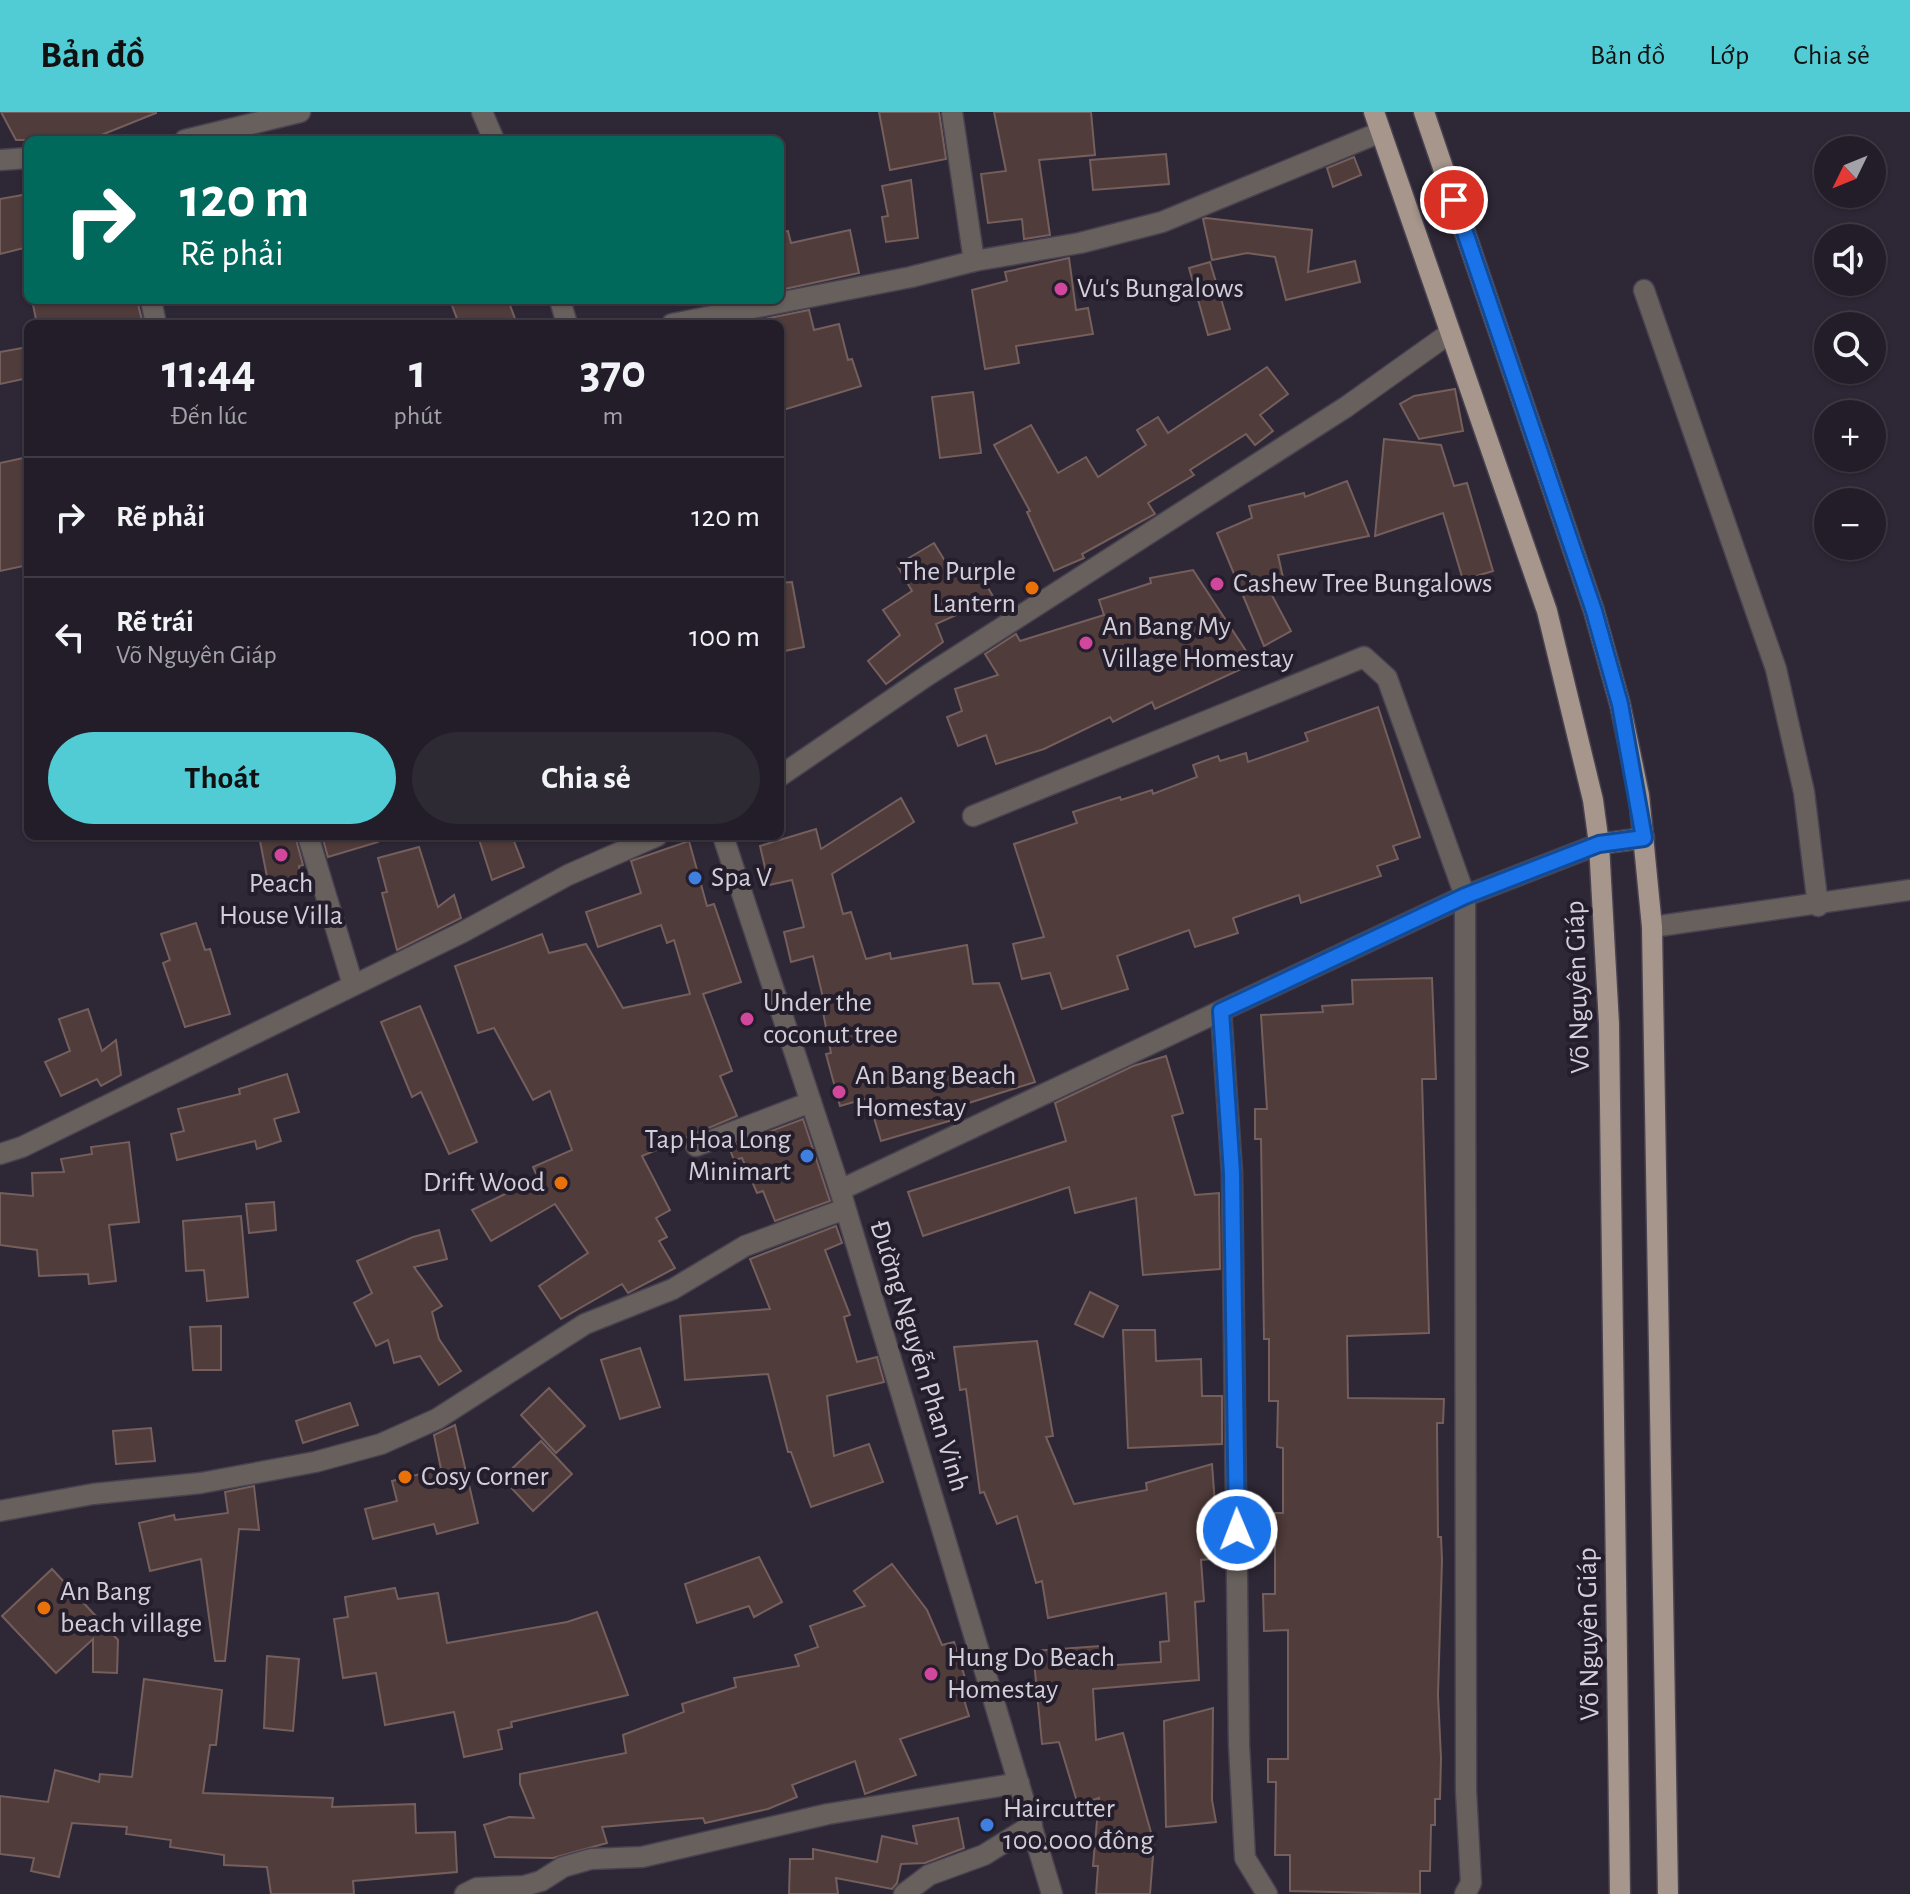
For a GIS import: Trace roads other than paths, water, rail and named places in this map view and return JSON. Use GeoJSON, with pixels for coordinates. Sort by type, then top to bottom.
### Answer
{"type":"FeatureCollection","features":[{"type":"Feature","properties":{"kind":"main road","name":"Võ Nguyên Giáp"},"geometry":{"type":"LineString","coordinates":[[1374,112],[1547,611],[1593,800],[1599,844],[1609,1024],[1620,1894]]}},
{"type":"Feature","properties":{"kind":"main road"},"geometry":{"type":"LineString","coordinates":[[1424,112],[1594,611],[1620,704],[1644,838],[1652,927],[1668,1894]]}},
{"type":"Feature","properties":{"kind":"main road"},"geometry":{"type":"LineString","coordinates":[[1599,844],[1644,838]]}},
{"type":"Feature","properties":{"kind":"street"},"geometry":{"type":"LineString","coordinates":[[201,136],[300,112]]}},
{"type":"Feature","properties":{"kind":"street"},"geometry":{"type":"LineString","coordinates":[[482,112],[492,136]]}},
{"type":"Feature","properties":{"kind":"street"},"geometry":{"type":"LineString","coordinates":[[952,112],[974,261]]}},
{"type":"Feature","properties":{"kind":"street"},"geometry":{"type":"LineString","coordinates":[[784,302],[974,261],[1080,243],[1162,222],[1381,132]]}},
{"type":"Feature","properties":{"kind":"street"},"geometry":{"type":"LineString","coordinates":[[0,160],[24,158]]}},
{"type":"Feature","properties":{"kind":"street"},"geometry":{"type":"LineString","coordinates":[[1644,290],[1776,669],[1804,792],[1818,906]]}},
{"type":"Feature","properties":{"kind":"street"},"geometry":{"type":"LineString","coordinates":[[692,320],[774,304]]}},
{"type":"Feature","properties":{"kind":"street"},"geometry":{"type":"LineString","coordinates":[[784,773],[928,675],[1346,407],[1450,333]]}},
{"type":"Feature","properties":{"kind":"street"},"geometry":{"type":"LineString","coordinates":[[973,816],[1364,657],[1387,678],[1465,896],[1466,1759],[1471,1870],[1471,1883],[1465,1894]]}},
{"type":"Feature","properties":{"kind":"street"},"geometry":{"type":"LineString","coordinates":[[309,840],[353,985]]}},
{"type":"Feature","properties":{"kind":"street"},"geometry":{"type":"LineString","coordinates":[[0,1154],[22,1147],[463,932],[568,875],[648,840]]}},
{"type":"Feature","properties":{"kind":"street","name":"Đường Nguyễn Phan Vinh"},"geometry":{"type":"LineString","coordinates":[[724,840],[842,1199],[1052,1894]]}},
{"type":"Feature","properties":{"kind":"street"},"geometry":{"type":"LineString","coordinates":[[0,1511],[93,1494],[201,1483],[315,1462],[381,1444],[437,1419],[585,1324],[673,1289],[745,1246],[1221,1011],[1465,896],[1599,844]]}},
{"type":"Feature","properties":{"kind":"street"},"geometry":{"type":"LineString","coordinates":[[1652,927],[1818,906],[1910,890]]}},
{"type":"Feature","properties":{"kind":"street"},"geometry":{"type":"LineString","coordinates":[[1221,1011],[1232,1173],[1239,1745],[1245,1858],[1267,1894]]}},
{"type":"Feature","properties":{"kind":"street"},"geometry":{"type":"LineString","coordinates":[[696,1146],[811,1102]]}},
{"type":"Feature","properties":{"kind":"street"},"geometry":{"type":"LineString","coordinates":[[465,1894],[477,1888],[524,1886],[541,1881],[563,1867],[591,1859],[642,1857],[828,1814],[1019,1783]]}},
{"type":"Feature","properties":{"kind":"street"},"geometry":{"type":"LineString","coordinates":[[904,1894],[929,1875],[984,1855],[1032,1825]]}},
{"type":"Feature","properties":{"kind":"place","name":"Vu's Bungalows"},"geometry":{"type":"Point","coordinates":[1061,289]}},
{"type":"Feature","properties":{"kind":"place","name":"Cashew Tree Bungalows"},"geometry":{"type":"Point","coordinates":[1217,584]}},
{"type":"Feature","properties":{"kind":"place","name":"The Purple Lantern"},"geometry":{"type":"Point","coordinates":[1032,588]}},
{"type":"Feature","properties":{"kind":"place","name":"An Bang My Village Homestay"},"geometry":{"type":"Point","coordinates":[1086,643]}},
{"type":"Feature","properties":{"kind":"place","name":"Peach House Villa"},"geometry":{"type":"Point","coordinates":[281,855]}},
{"type":"Feature","properties":{"kind":"place","name":"Spa V"},"geometry":{"type":"Point","coordinates":[695,878]}},
{"type":"Feature","properties":{"kind":"place","name":"Under the coconut tree"},"geometry":{"type":"Point","coordinates":[747,1019]}},
{"type":"Feature","properties":{"kind":"place","name":"An Bang Beach Homestay"},"geometry":{"type":"Point","coordinates":[839,1092]}},
{"type":"Feature","properties":{"kind":"place","name":"Tap Hoa Long Minimart"},"geometry":{"type":"Point","coordinates":[807,1156]}},
{"type":"Feature","properties":{"kind":"place","name":"Drift Wood"},"geometry":{"type":"Point","coordinates":[561,1183]}},
{"type":"Feature","properties":{"kind":"place","name":"Cosy Corner"},"geometry":{"type":"Point","coordinates":[405,1477]}},
{"type":"Feature","properties":{"kind":"place","name":"An Bang beach village"},"geometry":{"type":"Point","coordinates":[44,1608]}},
{"type":"Feature","properties":{"kind":"place","name":"Hung Do Beach Homestay"},"geometry":{"type":"Point","coordinates":[931,1674]}},
{"type":"Feature","properties":{"kind":"place","name":"Haircutter 100.000 đông"},"geometry":{"type":"Point","coordinates":[987,1825]}}]}
